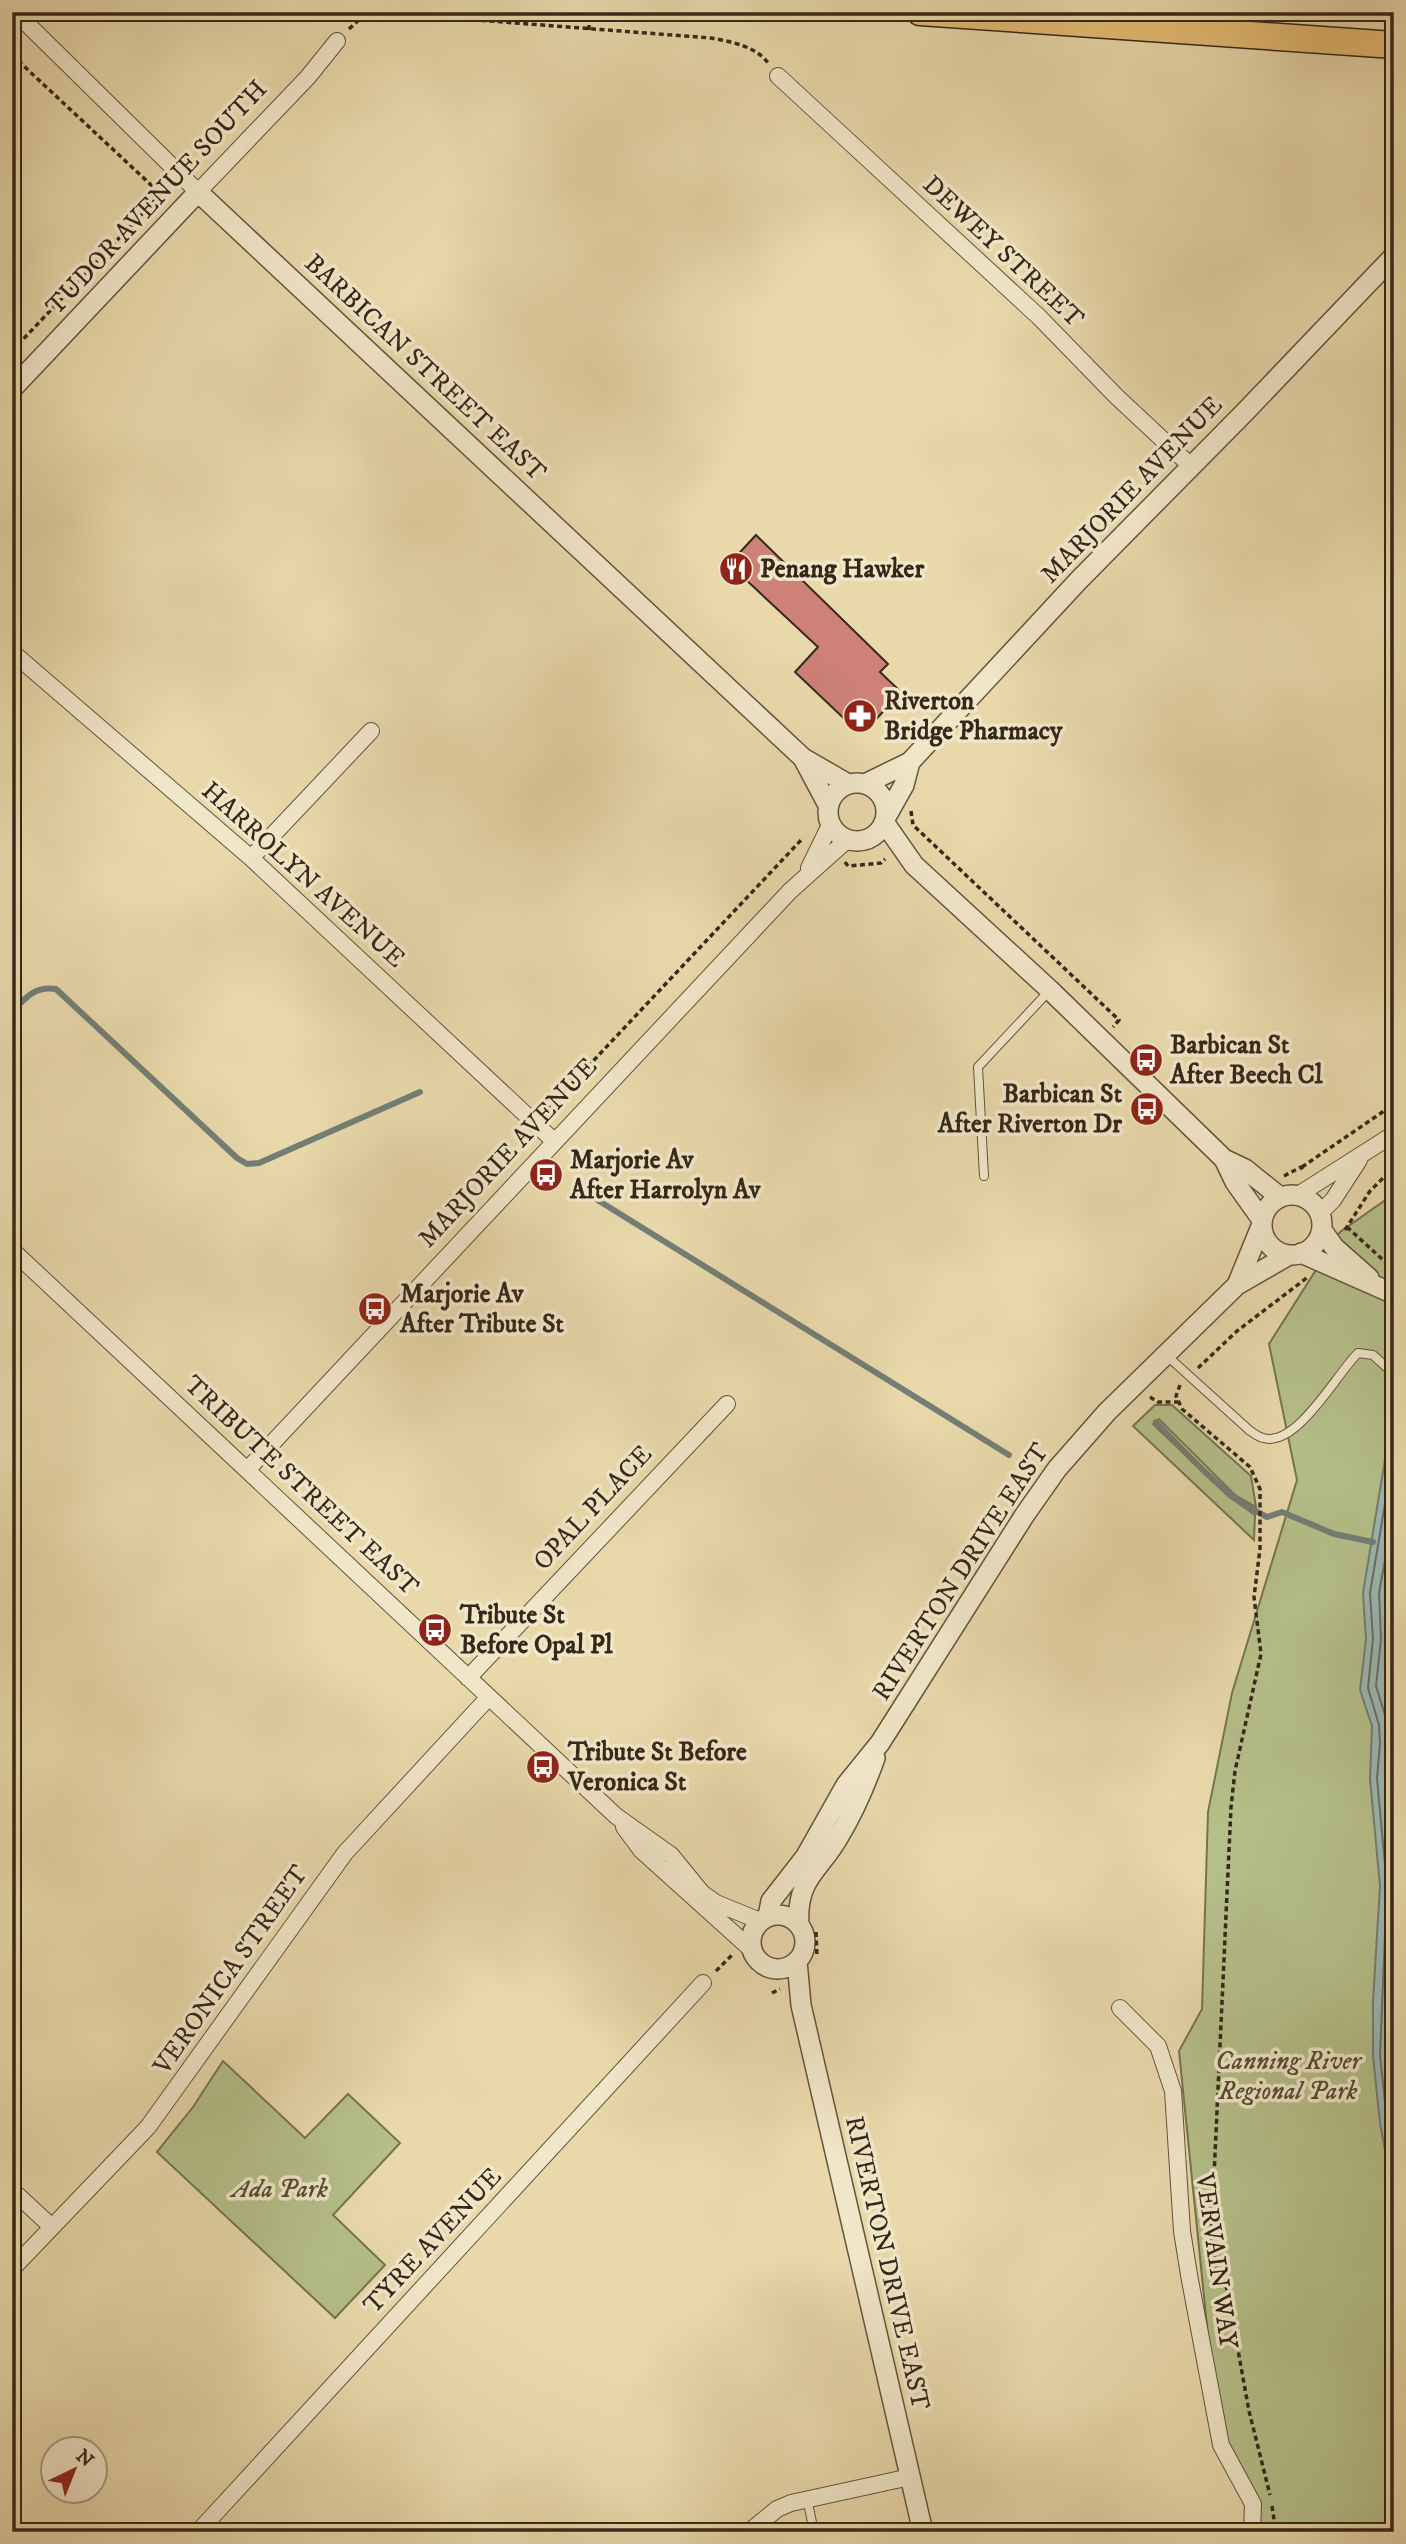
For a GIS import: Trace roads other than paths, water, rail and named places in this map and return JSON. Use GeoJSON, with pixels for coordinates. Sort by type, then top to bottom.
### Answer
{"type":"FeatureCollection","features":[{"type":"Feature","properties":{"kind":"highway"},"geometry":{"type":"LineString","coordinates":[[920,12],[1390,46]]}},
{"type":"Feature","properties":{"kind":"street","name":"BARBICAN STREET EAST"},"geometry":{"type":"LineString","coordinates":[[15,12],[198,192],[803,758],[857,784]]}},
{"type":"Feature","properties":{"kind":"street","name":"TUDOR AVENUE SOUTH"},"geometry":{"type":"LineString","coordinates":[[12,389],[308,77],[337,41]]}},
{"type":"Feature","properties":{"kind":"street","name":"DEWEY STREET"},"geometry":{"type":"LineString","coordinates":[[778,76],[1029,307],[1192,467]]}},
{"type":"Feature","properties":{"kind":"street","name":"MARJORIE AVENUE"},"geometry":{"type":"LineString","coordinates":[[807,874],[823,819],[835,792],[910,762],[1079,580],[1192,467],[1394,256]]}},
{"type":"Feature","properties":{"kind":"street","name":"HARROLYN AVENUE"},"geometry":{"type":"LineString","coordinates":[[12,652],[251,858],[554,1141]]}},
{"type":"Feature","properties":{"kind":"street"},"geometry":{"type":"LineString","coordinates":[[251,858],[371,731]]}},
{"type":"Feature","properties":{"kind":"street","name":"BARBICAN STREET EAST"},"geometry":{"type":"LineString","coordinates":[[803,758],[823,819]]}},
{"type":"Feature","properties":{"kind":"street","name":"MARJORIE AVENUE"},"geometry":{"type":"LineString","coordinates":[[248,1469],[807,874],[856,840],[873,837],[904,785],[910,762]]}},
{"type":"Feature","properties":{"kind":"street"},"geometry":{"type":"LineString","coordinates":[[857,784],[884,800],[885,819],[914,865],[1050,990],[1224,1159],[1289,1196],[1315,1205],[1325,1214],[1334,1247],[1386,1290]]}},
{"type":"Feature","properties":{"kind":"street"},"geometry":{"type":"LineString","coordinates":[[823,819],[856,840],[914,865]]}},
{"type":"Feature","properties":{"kind":"street","name":"RIVERTON DRIVE EAST"},"geometry":{"type":"LineString","coordinates":[[1237,1285],[1272,1202],[1315,1185],[1394,1134]]}},
{"type":"Feature","properties":{"kind":"street","name":"RIVERTON DRIVE EAST"},"geometry":{"type":"LineString","coordinates":[[801,2005],[761,1960],[751,1934],[764,1919],[771,1901],[806,1856],[846,1785],[880,1743],[1057,1469],[1107,1412],[1237,1285],[1315,1245],[1325,1214],[1362,1155]]}},
{"type":"Feature","properties":{"kind":"street"},"geometry":{"type":"LineString","coordinates":[[1224,1159],[1234,1182],[1262,1222],[1267,1241],[1272,1248],[1295,1254],[1386,1290]]}},
{"type":"Feature","properties":{"kind":"street","name":"TRIBUTE STREET EAST"},"geometry":{"type":"LineString","coordinates":[[12,1250],[616,1816],[671,1855],[702,1893],[716,1903],[764,1919]]}},
{"type":"Feature","properties":{"kind":"street","name":"OPAL PLACE"},"geometry":{"type":"LineString","coordinates":[[468,1678],[727,1404]]}},
{"type":"Feature","properties":{"kind":"street","name":"VERONICA STREET"},"geometry":{"type":"LineString","coordinates":[[12,2269],[148,2127],[345,1853],[488,1698]]}},
{"type":"Feature","properties":{"kind":"street","name":"RIVERTON DRIVE EAST"},"geometry":{"type":"LineString","coordinates":[[880,1743],[854,1809],[836,1841],[808,1876],[797,1903],[807,1924],[802,1955],[797,1961],[801,2005],[923,2532]]}},
{"type":"Feature","properties":{"kind":"street","name":"TRIBUTE STREET EAST"},"geometry":{"type":"LineString","coordinates":[[616,1816],[641,1850],[761,1960]]}},
{"type":"Feature","properties":{"kind":"street"},"geometry":{"type":"LineString","coordinates":[[764,1919],[784,1915],[807,1924]]}},
{"type":"Feature","properties":{"kind":"street"},"geometry":{"type":"LineString","coordinates":[[761,1960],[791,1966],[797,1961]]}},
{"type":"Feature","properties":{"kind":"street","name":"TYRE AVENUE"},"geometry":{"type":"LineString","coordinates":[[198,2532],[703,1983]]}},
{"type":"Feature","properties":{"kind":"street","name":"VERVAIN WAY"},"geometry":{"type":"LineString","coordinates":[[1120,2008],[1158,2046],[1173,2091],[1182,2231],[1189,2275],[1221,2445],[1253,2504],[1252,2530]]}},
{"type":"Feature","properties":{"kind":"street"},"geometry":{"type":"LineString","coordinates":[[12,2190],[52,2227]]}},
{"type":"Feature","properties":{"kind":"street"},"geometry":{"type":"LineString","coordinates":[[749,2532],[777,2509],[807,2498],[910,2477]]}},
{"type":"Feature","properties":{"kind":"lane"},"geometry":{"type":"LineString","coordinates":[[984,1176],[978,1066],[1050,990]]}},
{"type":"Feature","properties":{"kind":"lane"},"geometry":{"type":"LineString","coordinates":[[1165,1353],[1249,1430],[1265,1439],[1278,1438],[1306,1419],[1359,1353],[1373,1356],[1394,1374]]}},
{"type":"Feature","properties":{"kind":"lane"},"geometry":{"type":"LineString","coordinates":[[807,2498],[814,2532]]}},
{"type":"Feature","properties":{"kind":"water"},"geometry":{"type":"Polygon","coordinates":[[[1394,1432],[1394,2200],[1380,2123],[1373,2056],[1373,2001],[1380,1886],[1370,1779],[1372,1726],[1360,1690],[1366,1639],[1363,1593],[1388,1441],[1394,1432]]]}},
{"type":"Feature","properties":{"kind":"waterway"},"geometry":{"type":"LineString","coordinates":[[12,1012],[37,991],[56,989],[237,1158],[247,1164],[259,1163],[420,1092]]}},
{"type":"Feature","properties":{"kind":"waterway"},"geometry":{"type":"LineString","coordinates":[[583,1191],[1009,1455]]}},
{"type":"Feature","properties":{"kind":"waterway"},"geometry":{"type":"LineString","coordinates":[[1156,1422],[1222,1487],[1267,1517],[1282,1512],[1334,1534],[1373,1542]]}},
{"type":"Feature","properties":{"kind":"place","name":"Penang Hawker"},"geometry":{"type":"Point","coordinates":[736,569]}},
{"type":"Feature","properties":{"kind":"place","name":"Riverton Bridge Pharmacy"},"geometry":{"type":"Point","coordinates":[860,716]}},
{"type":"Feature","properties":{"kind":"place","name":"Barbican St After Beech Cl"},"geometry":{"type":"Point","coordinates":[1146,1060]}},
{"type":"Feature","properties":{"kind":"place","name":"Barbican St After Riverton Dr"},"geometry":{"type":"Point","coordinates":[1147,1109]}},
{"type":"Feature","properties":{"kind":"place","name":"Marjorie Av After Harrolyn Av"},"geometry":{"type":"Point","coordinates":[546,1175]}},
{"type":"Feature","properties":{"kind":"place","name":"Marjorie Av After Tribute St"},"geometry":{"type":"Point","coordinates":[375,1309]}},
{"type":"Feature","properties":{"kind":"place","name":"Tribute St Before Opal Pl"},"geometry":{"type":"Point","coordinates":[435,1630]}},
{"type":"Feature","properties":{"kind":"place","name":"Tribute St Before Veronica St"},"geometry":{"type":"Point","coordinates":[543,1767]}},
{"type":"Feature","properties":{"kind":"park label","name":"Canning River Regional Park"},"geometry":{"type":"Point","coordinates":[1288,2076]}},
{"type":"Feature","properties":{"kind":"park label","name":"Ada Park"},"geometry":{"type":"Point","coordinates":[280,2189]}}]}
